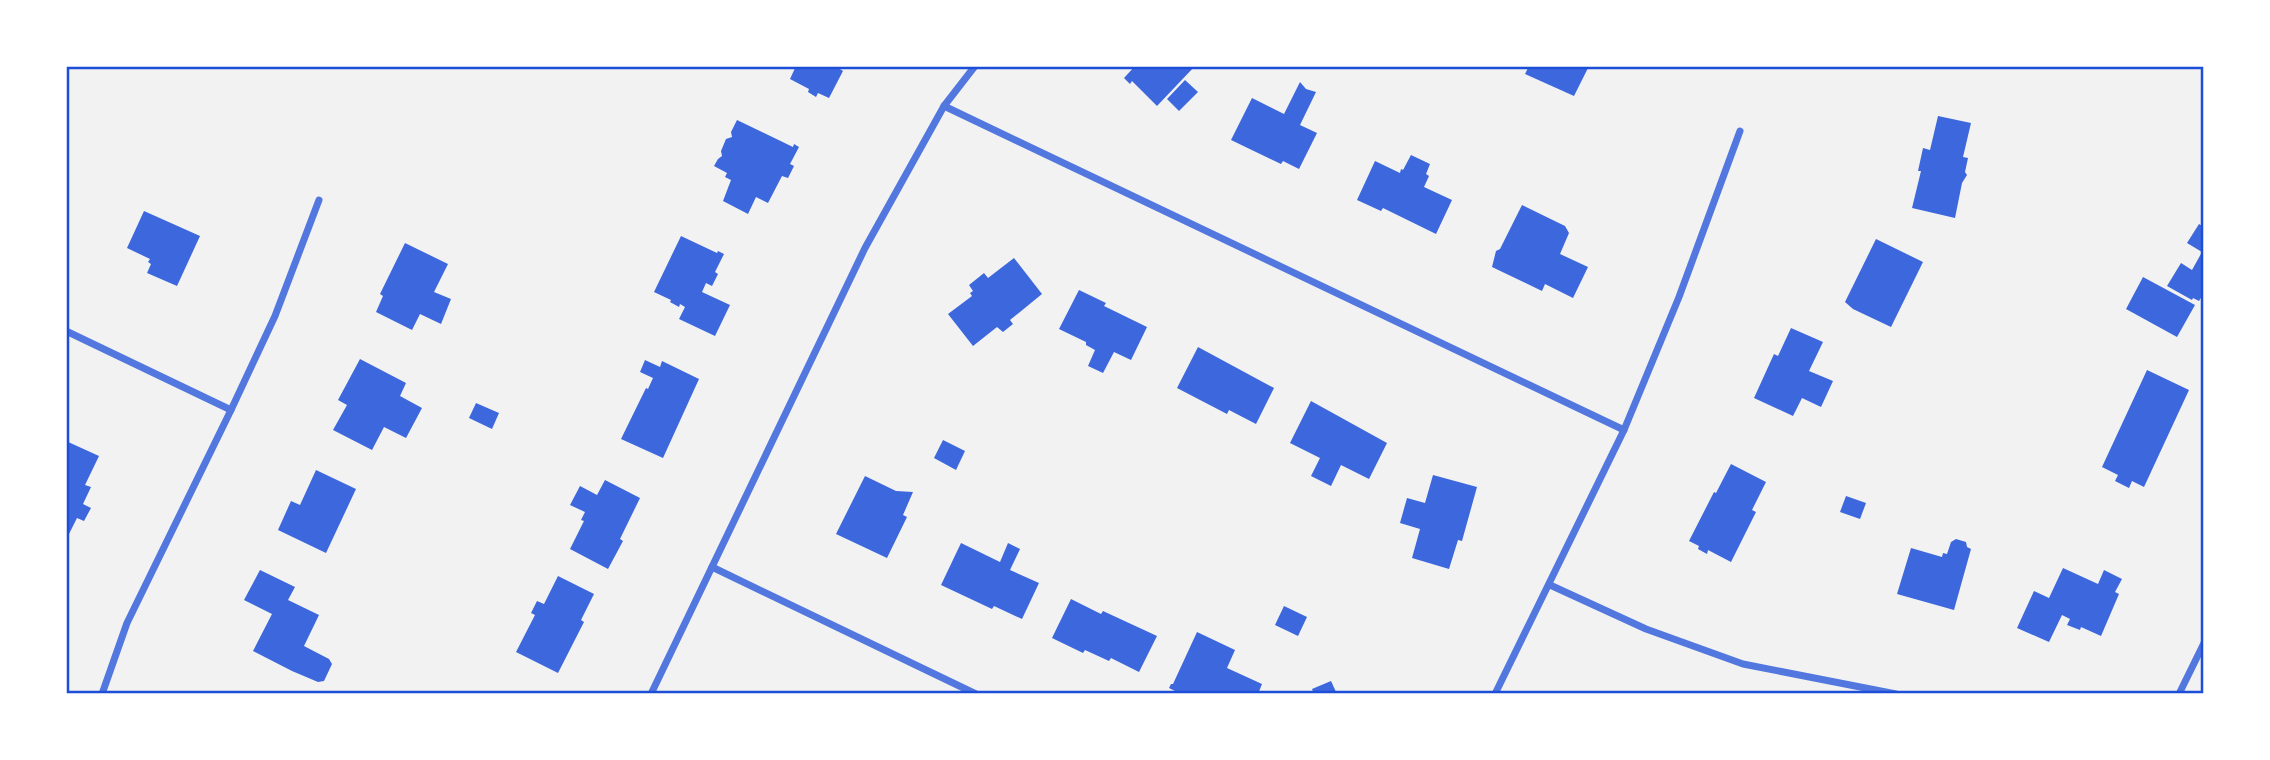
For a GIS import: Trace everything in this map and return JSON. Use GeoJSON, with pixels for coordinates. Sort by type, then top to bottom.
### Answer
{"type":"FeatureCollection","features":[{"type":"Feature","properties":{"kind":"street"},"geometry":{"type":"LineString","coordinates":[[650,694],[865,248],[944,106],[975,66]]}},
{"type":"Feature","properties":{"kind":"street"},"geometry":{"type":"LineString","coordinates":[[944,106],[1624,430]]}},
{"type":"Feature","properties":{"kind":"street"},"geometry":{"type":"LineString","coordinates":[[1495,694],[1624,430],[1679,298],[1740,131]]}},
{"type":"Feature","properties":{"kind":"street"},"geometry":{"type":"LineString","coordinates":[[102,694],[127,623],[275,316],[319,200]]}},
{"type":"Feature","properties":{"kind":"street"},"geometry":{"type":"LineString","coordinates":[[66,331],[231,410]]}},
{"type":"Feature","properties":{"kind":"street"},"geometry":{"type":"LineString","coordinates":[[712,567],[976,694]]}},
{"type":"Feature","properties":{"kind":"street"},"geometry":{"type":"LineString","coordinates":[[1550,585],[1646,629],[1744,664],[1896,694]]}},
{"type":"Feature","properties":{"kind":"street"},"geometry":{"type":"LineString","coordinates":[[2179,694],[2203,643]]}},
{"type":"Feature","properties":{"kind":"building"},"geometry":{"type":"Polygon","coordinates":[[[796,66],[841,66],[843,71],[829,98],[818,93],[816,97],[808,92],[809,89],[790,79],[796,66]]]}},
{"type":"Feature","properties":{"kind":"building"},"geometry":{"type":"Polygon","coordinates":[[[1135,66],[1195,66],[1157,106],[1132,81],[1130,84],[1124,78],[1135,66]]]}},
{"type":"Feature","properties":{"kind":"building"},"geometry":{"type":"Polygon","coordinates":[[[1529,66],[1589,66],[1574,96],[1525,74],[1529,66]]]}},
{"type":"Feature","properties":{"kind":"building"},"geometry":{"type":"Polygon","coordinates":[[[1185,80],[1198,92],[1179,111],[1167,99],[1185,80]]]}},
{"type":"Feature","properties":{"kind":"building"},"geometry":{"type":"Polygon","coordinates":[[[1300,82],[1306,89],[1316,92],[1300,125],[1317,133],[1299,169],[1283,161],[1281,164],[1231,140],[1252,98],[1284,114],[1300,82]]]}},
{"type":"Feature","properties":{"kind":"building"},"geometry":{"type":"Polygon","coordinates":[[[1938,116],[1971,123],[1963,157],[1968,158],[1965,172],[1967,175],[1962,183],[1955,218],[1912,208],[1921,171],[1918,171],[1923,148],[1930,150],[1938,116]]]}},
{"type":"Feature","properties":{"kind":"building"},"geometry":{"type":"Polygon","coordinates":[[[737,120],[793,147],[794,144],[799,147],[790,164],[794,166],[788,178],[782,176],[768,203],[756,197],[748,214],[723,201],[731,180],[725,177],[727,173],[714,166],[722,156],[721,151],[726,139],[732,137],[731,132],[737,120]]]}},
{"type":"Feature","properties":{"kind":"building"},"geometry":{"type":"Polygon","coordinates":[[[1411,155],[1430,164],[1424,187],[1452,200],[1436,234],[1383,208],[1381,211],[1357,200],[1375,161],[1400,173],[1411,155]]]}},
{"type":"Feature","properties":{"kind":"building"},"geometry":{"type":"Polygon","coordinates":[[[1522,205],[1565,226],[1569,233],[1560,254],[1588,267],[1573,298],[1545,284],[1542,291],[1492,267],[1496,251],[1500,249],[1522,205]]]}},
{"type":"Feature","properties":{"kind":"building"},"geometry":{"type":"Polygon","coordinates":[[[144,211],[200,236],[177,286],[147,273],[150,259],[127,248],[144,211]]]}},
{"type":"Feature","properties":{"kind":"building"},"geometry":{"type":"Polygon","coordinates":[[[2199,224],[2204,227],[2204,293],[2199,301],[2167,286],[2181,263],[2192,270],[2202,252],[2187,243],[2199,224]]]}},
{"type":"Feature","properties":{"kind":"building"},"geometry":{"type":"Polygon","coordinates":[[[681,236],[724,254],[715,272],[718,274],[712,286],[706,283],[702,292],[730,305],[715,336],[679,319],[685,307],[680,304],[679,307],[654,292],[681,236]]]}},
{"type":"Feature","properties":{"kind":"building"},"geometry":{"type":"Polygon","coordinates":[[[1876,239],[1923,262],[1891,327],[1853,309],[1845,302],[1876,239]]]}},
{"type":"Feature","properties":{"kind":"building"},"geometry":{"type":"Polygon","coordinates":[[[405,243],[448,264],[434,292],[451,299],[441,324],[420,314],[412,330],[376,312],[383,296],[380,294],[405,243]]]}},
{"type":"Feature","properties":{"kind":"building"},"geometry":{"type":"Polygon","coordinates":[[[1014,258],[1042,294],[1010,320],[1013,324],[1003,332],[997,327],[973,346],[948,314],[972,296],[970,293],[973,291],[969,285],[984,273],[988,278],[1014,258]]]}},
{"type":"Feature","properties":{"kind":"building"},"geometry":{"type":"Polygon","coordinates":[[[2143,277],[2195,305],[2177,337],[2126,309],[2143,277]]]}},
{"type":"Feature","properties":{"kind":"building"},"geometry":{"type":"Polygon","coordinates":[[[1079,290],[1106,303],[1104,306],[1147,327],[1131,360],[1114,352],[1103,373],[1088,366],[1095,350],[1086,345],[1086,342],[1059,329],[1079,290]]]}},
{"type":"Feature","properties":{"kind":"building"},"geometry":{"type":"Polygon","coordinates":[[[1791,328],[1823,342],[1809,371],[1833,381],[1821,407],[1802,398],[1793,416],[1754,398],[1774,354],[1778,356],[1791,328]]]}},
{"type":"Feature","properties":{"kind":"building"},"geometry":{"type":"Polygon","coordinates":[[[1198,347],[1274,388],[1256,424],[1229,410],[1227,414],[1177,388],[1198,347]]]}},
{"type":"Feature","properties":{"kind":"building"},"geometry":{"type":"Polygon","coordinates":[[[360,359],[406,383],[400,396],[422,408],[406,438],[384,427],[372,450],[333,430],[347,405],[338,400],[360,359]]]}},
{"type":"Feature","properties":{"kind":"building"},"geometry":{"type":"Polygon","coordinates":[[[645,360],[660,367],[662,361],[699,379],[663,458],[621,439],[653,378],[640,372],[645,360]]]}},
{"type":"Feature","properties":{"kind":"building"},"geometry":{"type":"Polygon","coordinates":[[[2147,370],[2189,390],[2144,487],[2132,481],[2129,488],[2115,481],[2118,475],[2102,467],[2147,370]]]}},
{"type":"Feature","properties":{"kind":"building"},"geometry":{"type":"Polygon","coordinates":[[[1311,401],[1387,443],[1369,479],[1341,465],[1331,486],[1311,476],[1320,458],[1290,443],[1311,401]]]}},
{"type":"Feature","properties":{"kind":"building"},"geometry":{"type":"Polygon","coordinates":[[[476,403],[499,413],[492,429],[469,418],[476,403]]]}},
{"type":"Feature","properties":{"kind":"building"},"geometry":{"type":"Polygon","coordinates":[[[943,440],[965,451],[956,470],[934,458],[943,440]]]}},
{"type":"Feature","properties":{"kind":"building"},"geometry":{"type":"Polygon","coordinates":[[[66,441],[99,456],[85,485],[91,487],[83,504],[91,508],[84,521],[77,518],[66,540],[66,441]]]}},
{"type":"Feature","properties":{"kind":"building"},"geometry":{"type":"Polygon","coordinates":[[[1731,464],[1766,482],[1752,510],[1756,512],[1731,562],[1708,550],[1707,554],[1689,541],[1731,464]]]}},
{"type":"Feature","properties":{"kind":"building"},"geometry":{"type":"Polygon","coordinates":[[[316,470],[356,489],[326,553],[278,530],[291,501],[300,505],[316,470]]]}},
{"type":"Feature","properties":{"kind":"building"},"geometry":{"type":"Polygon","coordinates":[[[1433,475],[1477,487],[1462,541],[1458,540],[1449,569],[1412,558],[1420,529],[1400,523],[1407,498],[1425,503],[1433,475]]]}},
{"type":"Feature","properties":{"kind":"building"},"geometry":{"type":"Polygon","coordinates":[[[865,476],[896,491],[913,492],[903,515],[907,517],[887,558],[836,534],[865,476]]]}},
{"type":"Feature","properties":{"kind":"building"},"geometry":{"type":"Polygon","coordinates":[[[605,480],[640,498],[620,539],[623,541],[608,569],[570,549],[584,521],[581,520],[585,512],[570,505],[580,486],[597,495],[605,480]]]}},
{"type":"Feature","properties":{"kind":"building"},"geometry":{"type":"Polygon","coordinates":[[[1846,496],[1866,503],[1860,519],[1840,512],[1846,496]]]}},
{"type":"Feature","properties":{"kind":"building"},"geometry":{"type":"Polygon","coordinates":[[[1956,539],[1966,542],[1971,549],[1954,610],[1897,594],[1911,548],[1942,557],[1943,553],[1947,554],[1951,542],[1956,539]]]}},
{"type":"Feature","properties":{"kind":"building"},"geometry":{"type":"Polygon","coordinates":[[[961,543],[1000,562],[1008,543],[1020,549],[1010,570],[1039,583],[1022,619],[994,606],[992,609],[941,585],[961,543]]]}},
{"type":"Feature","properties":{"kind":"building"},"geometry":{"type":"Polygon","coordinates":[[[2063,568],[2098,584],[2104,570],[2122,579],[2115,592],[2119,594],[2101,636],[2081,627],[2080,630],[2067,625],[2070,619],[2062,615],[2049,642],[2017,628],[2034,591],[2049,598],[2063,568]]]}},
{"type":"Feature","properties":{"kind":"building"},"geometry":{"type":"Polygon","coordinates":[[[260,570],[295,587],[288,600],[319,615],[304,646],[329,659],[332,664],[324,681],[318,682],[253,651],[272,614],[244,600],[260,570]]]}},
{"type":"Feature","properties":{"kind":"building"},"geometry":{"type":"Polygon","coordinates":[[[558,576],[594,594],[581,620],[584,622],[558,673],[516,652],[535,615],[531,613],[537,601],[544,604],[558,576]]]}},
{"type":"Feature","properties":{"kind":"building"},"geometry":{"type":"Polygon","coordinates":[[[1071,599],[1157,636],[1139,672],[1111,658],[1109,661],[1085,650],[1083,653],[1052,638],[1071,599]]]}},
{"type":"Feature","properties":{"kind":"building"},"geometry":{"type":"Polygon","coordinates":[[[1284,606],[1307,617],[1298,636],[1275,625],[1284,606]]]}},
{"type":"Feature","properties":{"kind":"building"},"geometry":{"type":"Polygon","coordinates":[[[1197,632],[1235,650],[1227,668],[1262,684],[1258,694],[1181,694],[1169,688],[1197,632]]]}},
{"type":"Feature","properties":{"kind":"building"},"geometry":{"type":"Polygon","coordinates":[[[1331,681],[1337,694],[1314,694],[1312,689],[1331,681]]]}}]}
